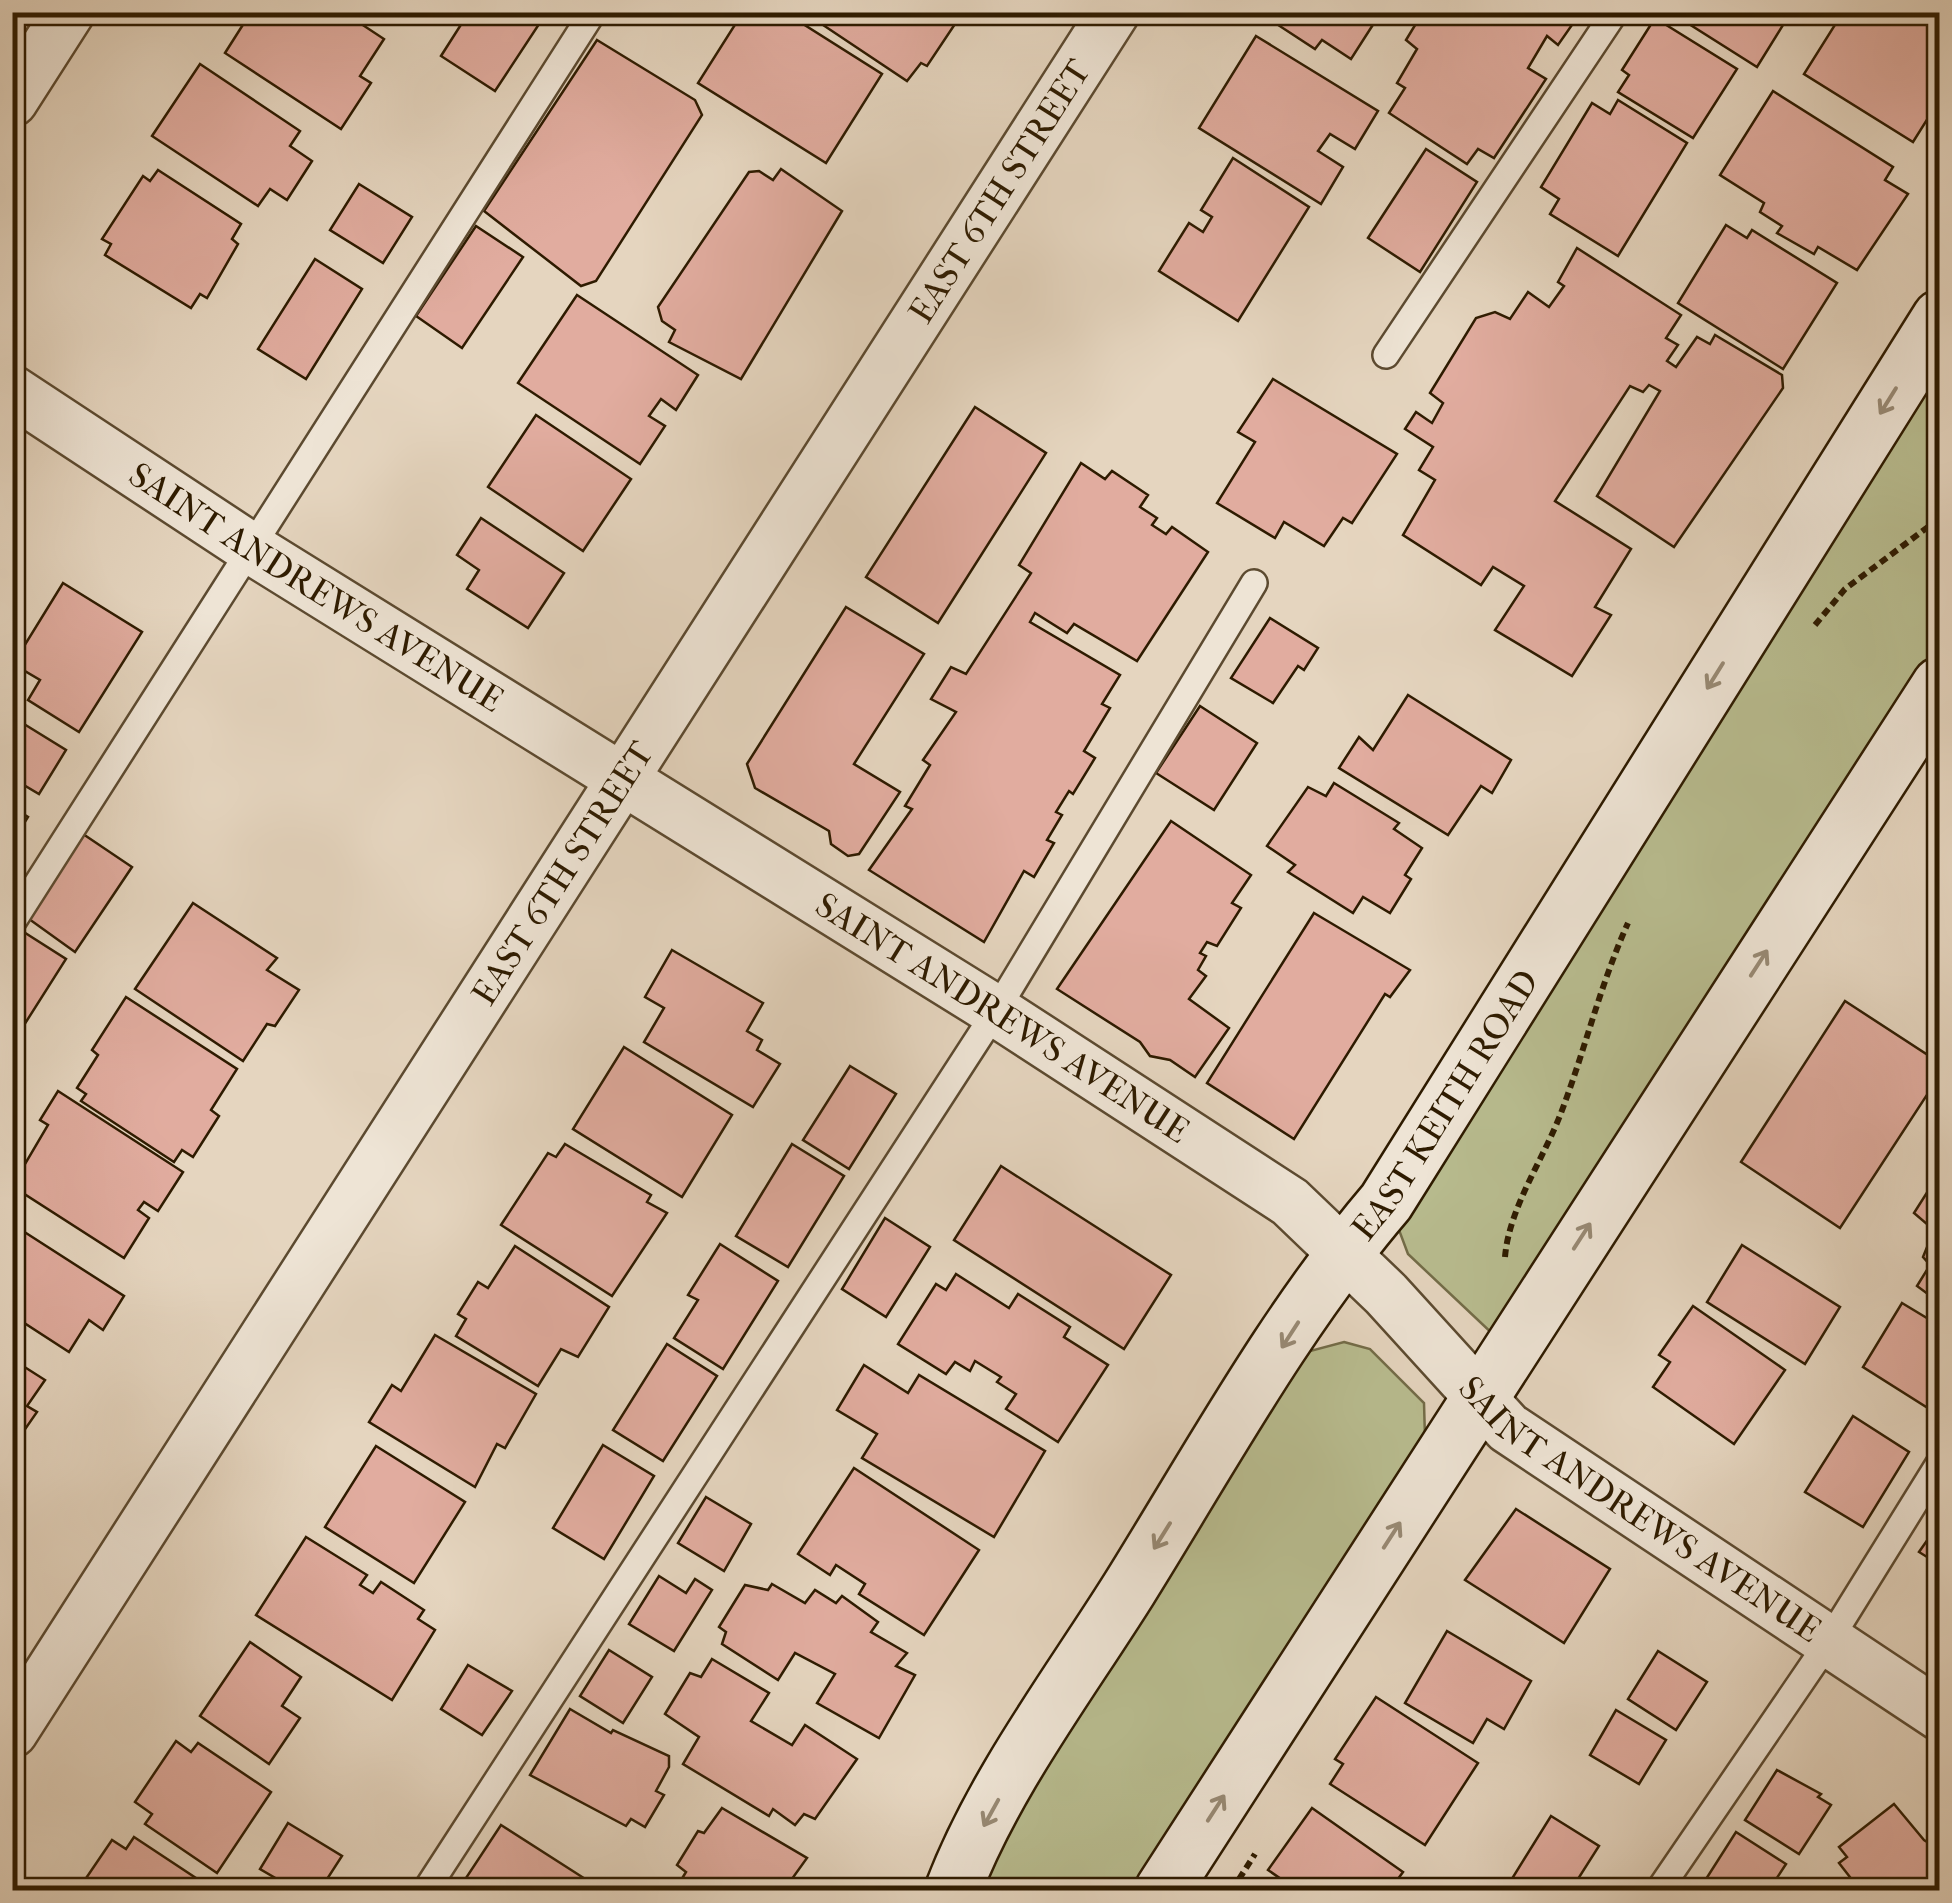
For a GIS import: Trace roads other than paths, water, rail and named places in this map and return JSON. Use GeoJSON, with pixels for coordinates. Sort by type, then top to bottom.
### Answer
{"type":"FeatureCollection","features":[{"type":"Feature","properties":{"kind":"street"},"geometry":{"type":"LineString","coordinates":[[12,100],[69,12]]}},
{"type":"Feature","properties":{"kind":"street","name":"EAST 6TH STREET"},"geometry":{"type":"LineString","coordinates":[[12,1732],[1114,12]]}},
{"type":"Feature","properties":{"kind":"street","name":"EAST KEITH ROAD"},"geometry":{"type":"LineString","coordinates":[[953,1890],[966,1858],[1013,1774],[1343,1253],[1386,1202],[1940,318]]}},
{"type":"Feature","properties":{"kind":"street","name":"SAINT ANDREWS AVENUE"},"geometry":{"type":"LineString","coordinates":[[12,391],[252,549],[996,1012],[1290,1202],[1440,1353],[1478,1400],[1508,1428],[1827,1644],[1940,1715]]}},
{"type":"Feature","properties":{"kind":"street"},"geometry":{"type":"LineString","coordinates":[[1163,1890],[1940,685]]}},
{"type":"Feature","properties":{"kind":"lane"},"geometry":{"type":"LineString","coordinates":[[12,923],[593,12]]}},
{"type":"Feature","properties":{"kind":"lane"},"geometry":{"type":"LineString","coordinates":[[1386,355],[1615,12]]}},
{"type":"Feature","properties":{"kind":"lane"},"geometry":{"type":"LineString","coordinates":[[426,1890],[996,1012],[1254,583]]}},
{"type":"Feature","properties":{"kind":"lane"},"geometry":{"type":"LineString","coordinates":[[1660,1890],[1827,1644],[1940,1462]]}}]}
